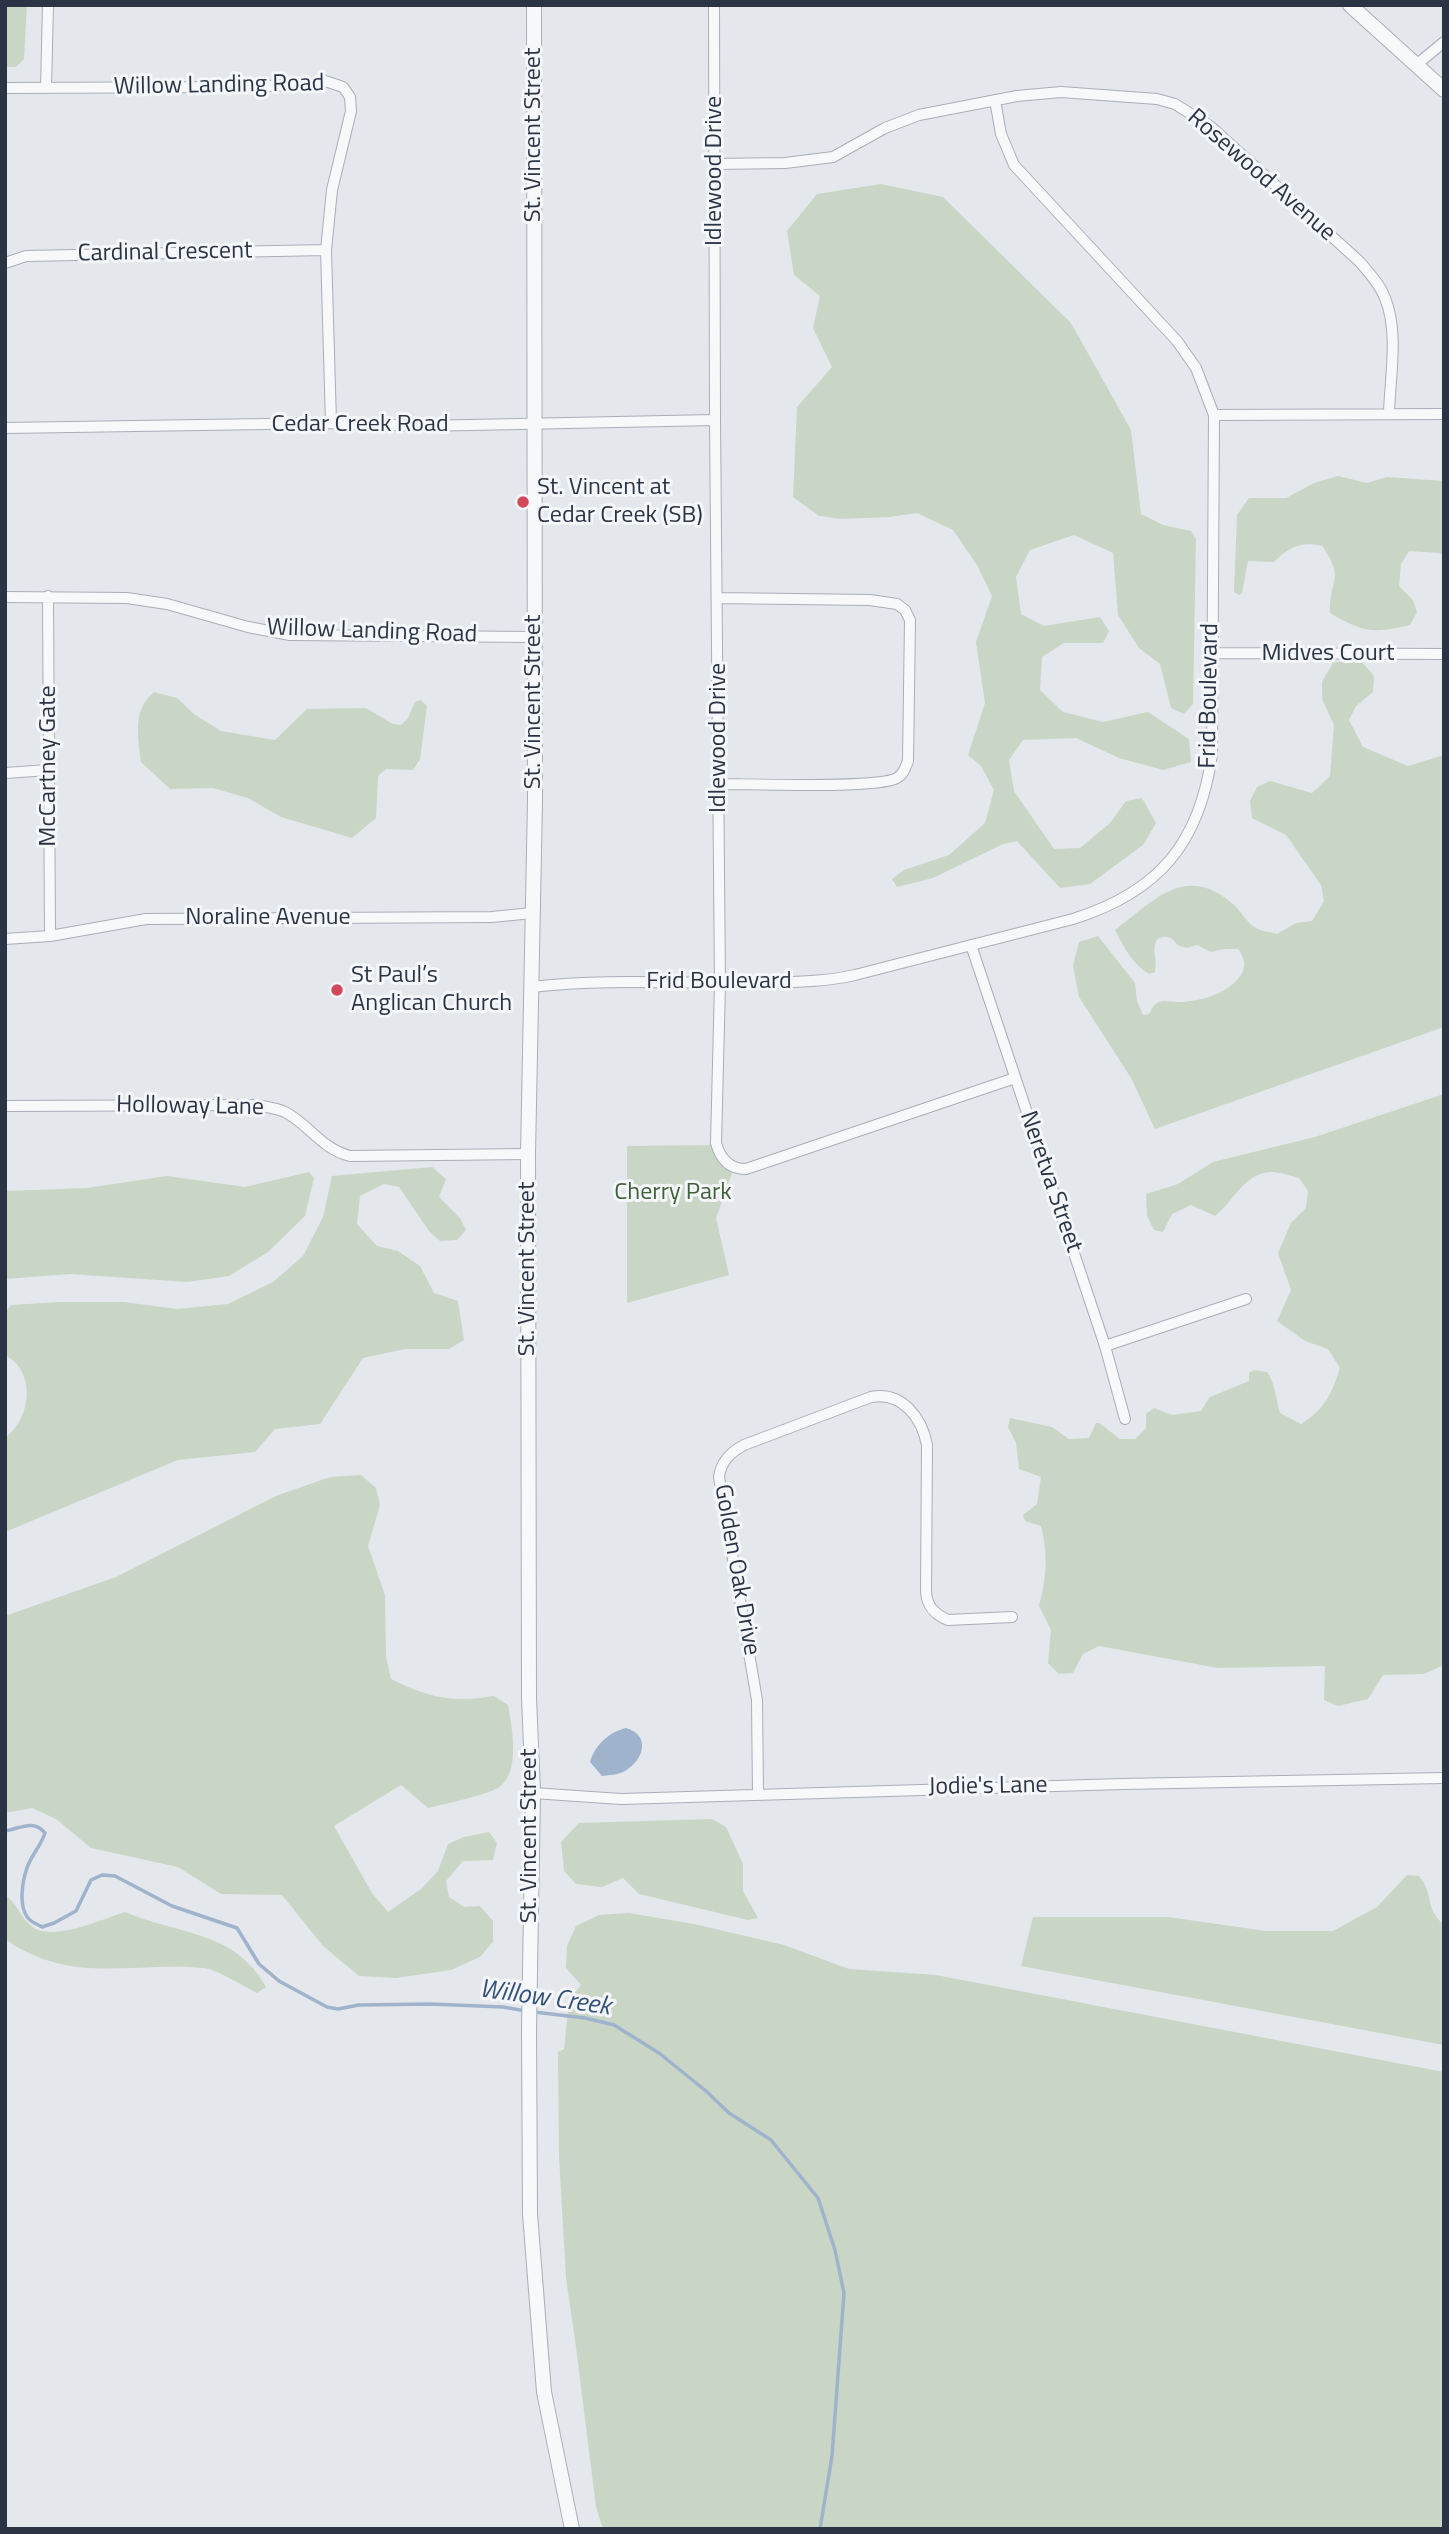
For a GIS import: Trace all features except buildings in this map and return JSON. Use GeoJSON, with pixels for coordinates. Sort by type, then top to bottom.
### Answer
{"type":"FeatureCollection","features":[{"type":"Feature","properties":{"kind":"street"},"geometry":{"type":"LineString","coordinates":[[46,88],[48,5]]}},
{"type":"Feature","properties":{"kind":"street","name":"St. Vincent Street"},"geometry":{"type":"LineString","coordinates":[[534,5],[535,801],[528,1154],[529,1698],[533,1793],[529,1990],[530,2214],[544,2392],[572,2529]]}},
{"type":"Feature","properties":{"kind":"street","name":"Idlewood Drive"},"geometry":{"type":"LineString","coordinates":[[715,5],[715,420],[720,984],[716,1143],[723,1160],[737,1169],[755,1166],[1015,1078]]}},
{"type":"Feature","properties":{"kind":"street"},"geometry":{"type":"LineString","coordinates":[[1350,5],[1444,90]]}},
{"type":"Feature","properties":{"kind":"street"},"geometry":{"type":"LineString","coordinates":[[1416,65],[1444,42]]}},
{"type":"Feature","properties":{"kind":"street","name":"Willow Landing Road"},"geometry":{"type":"LineString","coordinates":[[5,88],[235,87],[325,81],[343,88],[350,97],[351,111],[332,190],[326,250],[331,423]]}},
{"type":"Feature","properties":{"kind":"street","name":"Rosewood Avenue"},"geometry":{"type":"LineString","coordinates":[[715,164],[785,163],[833,157],[903,121],[995,100],[1061,92],[1139,96],[1175,104],[1210,126],[1360,262],[1374,278],[1385,296],[1390,316],[1389,413]]}},
{"type":"Feature","properties":{"kind":"street","name":"Frid Boulevard"},"geometry":{"type":"LineString","coordinates":[[531,987],[569,982],[720,984],[837,979],[1073,919],[1108,907],[1156,877],[1192,827],[1208,781],[1212,754],[1214,415],[1196,368],[1182,348],[1014,165],[1001,134],[995,100]]}},
{"type":"Feature","properties":{"kind":"street","name":"Cardinal Crescent"},"geometry":{"type":"LineString","coordinates":[[5,263],[26,256],[326,250]]}},
{"type":"Feature","properties":{"kind":"street"},"geometry":{"type":"LineString","coordinates":[[1214,415],[1444,414]]}},
{"type":"Feature","properties":{"kind":"street","name":"Cedar Creek Road"},"geometry":{"type":"LineString","coordinates":[[5,428],[331,423],[421,426],[715,420]]}},
{"type":"Feature","properties":{"kind":"street","name":"McCartney Gate"},"geometry":{"type":"LineString","coordinates":[[48,596],[50,936]]}},
{"type":"Feature","properties":{"kind":"street","name":"Willow Landing Road"},"geometry":{"type":"LineString","coordinates":[[5,597],[127,598],[167,604],[248,627],[290,635],[533,637]]}},
{"type":"Feature","properties":{"kind":"street"},"geometry":{"type":"LineString","coordinates":[[717,598],[870,600],[897,604],[905,610],[910,620],[908,761],[904,773],[895,780],[867,783],[719,784]]}},
{"type":"Feature","properties":{"kind":"street","name":"Midves Court"},"geometry":{"type":"LineString","coordinates":[[1212,653],[1444,654]]}},
{"type":"Feature","properties":{"kind":"street"},"geometry":{"type":"LineString","coordinates":[[5,773],[50,770]]}},
{"type":"Feature","properties":{"kind":"street","name":"Noraline Avenue"},"geometry":{"type":"LineString","coordinates":[[5,939],[50,936],[146,919],[492,917],[532,913]]}},
{"type":"Feature","properties":{"kind":"street","name":"Neretva Street"},"geometry":{"type":"LineString","coordinates":[[971,945],[1105,1346],[1125,1419]]}},
{"type":"Feature","properties":{"kind":"street","name":"Holloway Lane"},"geometry":{"type":"LineString","coordinates":[[5,1106],[257,1105],[284,1112],[324,1144],[336,1152],[350,1156],[528,1154]]}},
{"type":"Feature","properties":{"kind":"street"},"geometry":{"type":"LineString","coordinates":[[1105,1346],[1246,1299]]}},
{"type":"Feature","properties":{"kind":"street","name":"Golden Oak Drive"},"geometry":{"type":"LineString","coordinates":[[758,1795],[757,1700],[719,1477],[722,1464],[733,1452],[744,1445],[872,1397],[887,1396],[901,1402],[915,1415],[925,1434],[927,1446],[926,1591],[929,1606],[948,1619],[1012,1617]]}},
{"type":"Feature","properties":{"kind":"street","name":"Jodie's Lane"},"geometry":{"type":"LineString","coordinates":[[533,1793],[621,1799],[1122,1784],[1444,1778]]}},
{"type":"Feature","properties":{"kind":"green space"},"geometry":{"type":"Polygon","coordinates":[[[5,5],[27,5],[24,59],[16,67],[5,67],[5,5]]]}},
{"type":"Feature","properties":{"kind":"green space"},"geometry":{"type":"Polygon","coordinates":[[[881,184],[943,197],[1071,323],[1131,430],[1141,514],[1163,525],[1191,531],[1196,539],[1193,704],[1184,714],[1171,708],[1160,664],[1139,648],[1118,615],[1113,553],[1074,535],[1030,550],[1016,577],[1021,614],[1044,626],[1100,617],[1109,631],[1103,643],[1064,643],[1042,657],[1040,690],[1063,712],[1103,722],[1148,712],[1189,739],[1191,762],[1163,770],[1119,758],[1076,738],[1023,740],[1009,760],[1014,791],[1054,849],[1080,848],[1110,823],[1126,801],[1142,798],[1156,823],[1143,845],[1090,884],[1060,888],[1017,841],[1003,844],[933,878],[897,887],[892,879],[904,870],[949,855],[985,823],[994,790],[981,766],[968,755],[985,703],[976,642],[992,596],[977,565],[953,530],[917,513],[842,519],[819,516],[793,497],[797,407],[832,367],[813,328],[820,296],[794,275],[787,231],[817,194],[881,184]]]}},
{"type":"Feature","properties":{"kind":"green space"},"geometry":{"type":"Polygon","coordinates":[[[1338,476],[1367,483],[1387,477],[1444,481],[1444,556],[1439,553],[1409,551],[1401,564],[1399,586],[1413,600],[1417,612],[1410,625],[1387,630],[1368,630],[1330,613],[1335,573],[1322,546],[1308,544],[1296,547],[1274,562],[1248,561],[1242,593],[1239,595],[1234,592],[1237,515],[1249,498],[1286,498],[1314,483],[1338,476]]]}},
{"type":"Feature","properties":{"kind":"green space"},"geometry":{"type":"Polygon","coordinates":[[[1349,660],[1362,662],[1374,676],[1373,692],[1356,706],[1349,720],[1363,747],[1408,766],[1444,755],[1444,1027],[1155,1129],[1131,1078],[1079,997],[1073,966],[1079,942],[1098,936],[1135,983],[1137,1001],[1143,1015],[1149,1014],[1159,1002],[1194,1001],[1212,996],[1235,982],[1244,968],[1238,949],[1211,952],[1197,945],[1187,948],[1166,937],[1157,939],[1155,943],[1155,972],[1149,974],[1138,966],[1115,930],[1171,890],[1185,886],[1216,892],[1233,904],[1256,928],[1277,934],[1296,923],[1312,921],[1324,901],[1321,885],[1286,835],[1252,818],[1250,801],[1257,787],[1270,781],[1312,793],[1330,776],[1334,725],[1322,699],[1322,682],[1333,663],[1349,660]]]}},
{"type":"Feature","properties":{"kind":"green space"},"geometry":{"type":"Polygon","coordinates":[[[154,692],[177,698],[195,715],[221,731],[275,740],[307,709],[366,708],[393,724],[401,725],[408,718],[415,702],[421,700],[427,706],[420,759],[413,770],[386,769],[378,776],[376,818],[352,838],[281,817],[248,798],[213,788],[170,789],[141,762],[139,715],[154,692]]]}},
{"type":"Feature","properties":{"kind":"green space"},"geometry":{"type":"Polygon","coordinates":[[[1444,1094],[1444,1665],[1424,1674],[1383,1675],[1368,1699],[1338,1706],[1324,1700],[1325,1666],[1218,1668],[1099,1646],[1083,1654],[1073,1673],[1059,1674],[1048,1663],[1051,1630],[1039,1606],[1046,1566],[1041,1526],[1025,1521],[1023,1515],[1037,1504],[1041,1477],[1019,1469],[1016,1443],[1008,1427],[1010,1418],[1052,1427],[1069,1439],[1089,1438],[1096,1423],[1099,1423],[1120,1439],[1135,1439],[1146,1428],[1146,1414],[1154,1408],[1172,1415],[1201,1411],[1210,1397],[1249,1381],[1249,1373],[1254,1370],[1267,1372],[1270,1376],[1280,1413],[1301,1424],[1316,1413],[1326,1400],[1340,1368],[1328,1349],[1305,1341],[1277,1321],[1291,1290],[1278,1253],[1291,1223],[1306,1208],[1308,1191],[1299,1178],[1274,1172],[1254,1177],[1246,1182],[1215,1216],[1191,1205],[1172,1214],[1163,1232],[1154,1230],[1147,1216],[1146,1194],[1178,1184],[1213,1162],[1315,1137],[1444,1094]]]}},
{"type":"Feature","properties":{"kind":"green space","name":"Cherry Park"},"geometry":{"type":"Polygon","coordinates":[[[712,1145],[718,1162],[732,1173],[716,1218],[729,1275],[627,1303],[627,1146],[712,1145]]]}},
{"type":"Feature","properties":{"kind":"green space"},"geometry":{"type":"Polygon","coordinates":[[[432,1167],[446,1179],[439,1197],[460,1218],[466,1230],[457,1240],[440,1241],[429,1231],[399,1187],[384,1184],[360,1196],[357,1224],[377,1246],[398,1251],[420,1266],[434,1293],[458,1301],[464,1340],[449,1349],[405,1349],[363,1358],[320,1424],[275,1429],[255,1452],[178,1460],[5,1532],[5,1438],[14,1430],[20,1419],[27,1396],[22,1372],[5,1355],[5,1312],[11,1305],[124,1302],[177,1309],[228,1304],[273,1282],[303,1256],[323,1217],[332,1176],[432,1167]]]}},
{"type":"Feature","properties":{"kind":"green space"},"geometry":{"type":"Polygon","coordinates":[[[309,1172],[314,1178],[305,1216],[268,1252],[229,1276],[187,1282],[70,1274],[5,1279],[5,1191],[87,1188],[167,1176],[245,1187],[309,1172]]]}},
{"type":"Feature","properties":{"kind":"green space"},"geometry":{"type":"Polygon","coordinates":[[[361,1475],[376,1488],[380,1505],[368,1546],[385,1595],[386,1657],[391,1679],[429,1695],[453,1699],[494,1696],[508,1705],[513,1738],[510,1772],[505,1781],[492,1791],[428,1808],[401,1785],[334,1826],[372,1893],[388,1912],[421,1889],[438,1871],[448,1844],[464,1837],[489,1832],[497,1843],[493,1860],[463,1861],[446,1881],[449,1897],[464,1907],[480,1906],[493,1921],[493,1942],[480,1957],[451,1970],[396,1978],[359,1976],[323,1946],[282,1895],[221,1894],[178,1867],[91,1848],[56,1819],[32,1808],[5,1813],[5,1616],[116,1577],[276,1496],[330,1477],[361,1475]]]}},
{"type":"Feature","properties":{"kind":"green space"},"geometry":{"type":"Polygon","coordinates":[[[712,1819],[726,1827],[743,1864],[743,1891],[758,1918],[748,1920],[639,1894],[623,1878],[602,1887],[576,1884],[564,1871],[561,1842],[579,1823],[712,1819]]]}},
{"type":"Feature","properties":{"kind":"green space"},"geometry":{"type":"Polygon","coordinates":[[[1407,1875],[1419,1876],[1427,1889],[1433,1912],[1444,1925],[1444,2045],[1021,1966],[1033,1917],[1168,1917],[1266,1931],[1333,1931],[1377,1907],[1407,1875]]]}},
{"type":"Feature","properties":{"kind":"green space"},"geometry":{"type":"Polygon","coordinates":[[[5,1895],[30,1925],[39,1930],[63,1931],[125,1912],[204,1937],[238,1954],[253,1968],[266,1987],[257,1993],[204,1968],[102,1968],[54,1962],[5,1939],[5,1895]]]}},
{"type":"Feature","properties":{"kind":"green space"},"geometry":{"type":"Polygon","coordinates":[[[629,1913],[694,1924],[784,1945],[849,1969],[936,1975],[1444,2072],[1444,2529],[603,2529],[596,2507],[566,2278],[559,2156],[558,2052],[564,2049],[569,2000],[581,1985],[566,1968],[567,1946],[576,1926],[599,1915],[629,1913]]]}},
{"type":"Feature","properties":{"kind":"water"},"geometry":{"type":"Polygon","coordinates":[[[626,1728],[634,1731],[642,1742],[637,1761],[625,1771],[602,1776],[590,1762],[592,1756],[608,1736],[626,1728]]]}},
{"type":"Feature","properties":{"kind":"waterway","name":"Willow Creek"},"geometry":{"type":"LineString","coordinates":[[5,1831],[32,1825],[45,1833],[27,1868],[22,1895],[26,1916],[42,1927],[76,1911],[91,1880],[102,1875],[115,1876],[172,1906],[237,1928],[259,1964],[279,1981],[327,2007],[338,2009],[359,2005],[430,2004],[503,2007],[526,2011]]}},
{"type":"Feature","properties":{"kind":"waterway","name":"Willow Creek"},"geometry":{"type":"LineString","coordinates":[[534,2012],[585,2018],[614,2025],[659,2053],[729,2113],[771,2140],[818,2198],[835,2250],[844,2293],[832,2456],[820,2529]]}},
{"type":"Feature","properties":{"kind":"place","name":"St. Vincent at Cedar Creek (SB)"},"geometry":{"type":"Point","coordinates":[523,502]}},
{"type":"Feature","properties":{"kind":"place","name":"St Paul’s Anglican Church"},"geometry":{"type":"Point","coordinates":[337,990]}}]}
